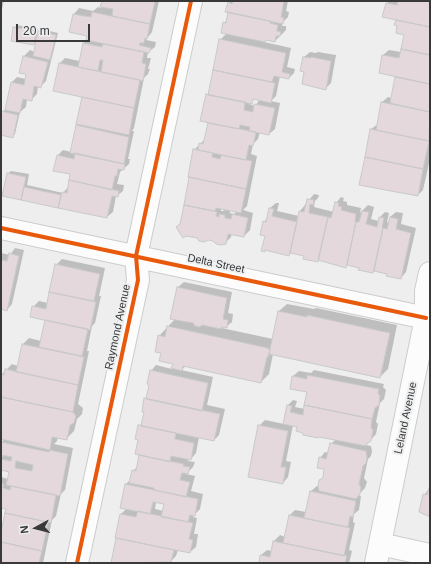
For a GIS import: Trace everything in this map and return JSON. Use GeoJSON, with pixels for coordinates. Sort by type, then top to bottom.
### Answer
{"type":"FeatureCollection","features":[{"type":"Feature","properties":{"kind":"street","name":"Raymond Avenue"},"geometry":{"type":"LineString","coordinates":[[77,563],[138,280],[136,256],[191,1]]}},
{"type":"Feature","properties":{"kind":"street","name":"Delta Street"},"geometry":{"type":"LineString","coordinates":[[1,228],[426,318]]}},
{"type":"Feature","properties":{"kind":"street","name":"Leland Avenue"},"geometry":{"type":"LineString","coordinates":[[378,553],[426,318],[426,291],[430,273]]}},
{"type":"Feature","properties":{"kind":"street"},"geometry":{"type":"LineString","coordinates":[[378,553],[430,555]]}},
{"type":"Feature","properties":{"kind":"building"},"geometry":{"type":"Polygon","coordinates":[[[102,1],[155,1],[150,24],[112,16],[113,9],[100,7],[102,1]]]}},
{"type":"Feature","properties":{"kind":"building"},"geometry":{"type":"Polygon","coordinates":[[[233,1],[284,1],[281,17],[284,18],[283,24],[225,12],[228,2],[232,4],[233,1]]]}},
{"type":"Feature","properties":{"kind":"building"},"geometry":{"type":"Polygon","coordinates":[[[398,1],[430,1],[430,27],[382,17],[386,3],[397,5],[398,1]]]}},
{"type":"Feature","properties":{"kind":"building"},"geometry":{"type":"Polygon","coordinates":[[[92,12],[150,24],[147,39],[145,38],[144,43],[140,43],[139,45],[151,48],[149,53],[86,40],[87,36],[69,32],[73,14],[91,17],[92,12]]]}},
{"type":"Feature","properties":{"kind":"building"},"geometry":{"type":"Polygon","coordinates":[[[228,12],[270,21],[270,23],[278,25],[277,31],[281,32],[280,36],[276,36],[275,42],[266,40],[265,42],[221,33],[223,22],[226,23],[228,12]]]}},
{"type":"Feature","properties":{"kind":"building"},"geometry":{"type":"Polygon","coordinates":[[[396,20],[430,27],[430,55],[401,49],[404,35],[396,33],[397,26],[394,25],[396,20]]]}},
{"type":"Feature","properties":{"kind":"building"},"geometry":{"type":"Polygon","coordinates":[[[13,27],[36,32],[34,45],[11,41],[13,27]]]}},
{"type":"Feature","properties":{"kind":"building"},"geometry":{"type":"Polygon","coordinates":[[[38,31],[56,35],[50,60],[33,56],[38,31]]]}},
{"type":"Feature","properties":{"kind":"building"},"geometry":{"type":"Polygon","coordinates":[[[219,39],[286,53],[282,72],[290,74],[289,79],[274,76],[272,82],[213,70],[219,39]]]}},
{"type":"Feature","properties":{"kind":"building"},"geometry":{"type":"Polygon","coordinates":[[[83,43],[102,47],[103,44],[144,52],[142,63],[146,64],[143,81],[101,72],[103,60],[100,60],[98,71],[78,67],[83,43]]]}},
{"type":"Feature","properties":{"kind":"building"},"geometry":{"type":"Polygon","coordinates":[[[401,49],[430,55],[430,84],[379,73],[382,55],[399,58],[401,49]]]}},
{"type":"Feature","properties":{"kind":"building"},"geometry":{"type":"Polygon","coordinates":[[[23,56],[48,62],[41,88],[34,86],[32,101],[23,99],[20,113],[5,110],[11,82],[24,85],[26,74],[19,73],[23,56]]]}},
{"type":"Feature","properties":{"kind":"building"},"geometry":{"type":"Polygon","coordinates":[[[303,57],[331,61],[326,90],[302,84],[304,72],[300,71],[303,57]]]}},
{"type":"Feature","properties":{"kind":"building"},"geometry":{"type":"Polygon","coordinates":[[[59,63],[140,80],[134,108],[53,91],[59,63]]]}},
{"type":"Feature","properties":{"kind":"building"},"geometry":{"type":"Polygon","coordinates":[[[213,70],[275,83],[271,103],[253,99],[252,104],[208,95],[213,70]]]}},
{"type":"Feature","properties":{"kind":"building"},"geometry":{"type":"Polygon","coordinates":[[[395,77],[430,84],[430,112],[390,103],[395,77]]]}},
{"type":"Feature","properties":{"kind":"building"},"geometry":{"type":"Polygon","coordinates":[[[206,94],[245,102],[244,110],[253,112],[254,104],[275,108],[269,135],[249,131],[250,127],[240,125],[239,129],[200,121],[206,94]]]}},
{"type":"Feature","properties":{"kind":"building"},"geometry":{"type":"Polygon","coordinates":[[[82,97],[134,108],[129,135],[76,124],[82,97]]]}},
{"type":"Feature","properties":{"kind":"building"},"geometry":{"type":"Polygon","coordinates":[[[381,102],[430,112],[429,141],[376,130],[381,102]]]}},
{"type":"Feature","properties":{"kind":"building"},"geometry":{"type":"Polygon","coordinates":[[[1,111],[18,115],[13,138],[1,135],[1,111]]]}},
{"type":"Feature","properties":{"kind":"building"},"geometry":{"type":"Polygon","coordinates":[[[208,123],[256,132],[253,146],[249,145],[246,160],[198,150],[199,143],[203,144],[208,123]]]}},
{"type":"Feature","properties":{"kind":"building"},"geometry":{"type":"Polygon","coordinates":[[[76,125],[129,137],[124,164],[70,153],[76,125]]]}},
{"type":"Feature","properties":{"kind":"building"},"geometry":{"type":"Polygon","coordinates":[[[370,129],[429,141],[423,169],[365,157],[370,129]]]}},
{"type":"Feature","properties":{"kind":"building"},"geometry":{"type":"Polygon","coordinates":[[[193,149],[213,153],[212,157],[220,159],[221,155],[252,161],[246,189],[188,177],[193,149]]]}},
{"type":"Feature","properties":{"kind":"building"},"geometry":{"type":"Polygon","coordinates":[[[75,153],[125,164],[124,170],[118,169],[112,190],[69,180],[70,174],[53,171],[57,155],[74,159],[75,153]]]}},
{"type":"Feature","properties":{"kind":"building"},"geometry":{"type":"Polygon","coordinates":[[[365,157],[423,169],[418,196],[359,185],[365,157]]]}},
{"type":"Feature","properties":{"kind":"building"},"geometry":{"type":"Polygon","coordinates":[[[7,173],[26,177],[21,200],[2,196],[7,173]]]}},
{"type":"Feature","properties":{"kind":"building"},"geometry":{"type":"Polygon","coordinates":[[[189,177],[246,189],[241,213],[216,208],[215,211],[184,205],[189,177]]]}},
{"type":"Feature","properties":{"kind":"building"},"geometry":{"type":"Polygon","coordinates":[[[69,180],[119,191],[118,197],[112,196],[107,218],[58,208],[62,192],[67,193],[69,180]]]}},
{"type":"Feature","properties":{"kind":"building"},"geometry":{"type":"Polygon","coordinates":[[[24,187],[61,195],[58,208],[21,200],[24,187]]]}},
{"type":"Feature","properties":{"kind":"building"},"geometry":{"type":"Polygon","coordinates":[[[307,199],[314,200],[313,205],[310,204],[309,213],[328,217],[318,262],[303,259],[304,256],[290,253],[299,211],[304,212],[307,199]]]}},
{"type":"Feature","properties":{"kind":"building"},"geometry":{"type":"Polygon","coordinates":[[[335,202],[339,203],[338,206],[342,207],[341,210],[356,214],[356,222],[346,268],[318,260],[328,217],[331,218],[335,202]]]}},
{"type":"Feature","properties":{"kind":"building"},"geometry":{"type":"Polygon","coordinates":[[[184,205],[217,212],[216,216],[219,217],[219,214],[225,215],[225,218],[231,219],[232,214],[248,218],[244,237],[228,234],[226,244],[221,245],[208,240],[204,242],[199,241],[197,238],[186,236],[183,238],[176,227],[180,224],[184,205]]]}},
{"type":"Feature","properties":{"kind":"building"},"geometry":{"type":"Polygon","coordinates":[[[269,208],[274,209],[272,216],[297,222],[289,256],[265,250],[265,252],[261,251],[265,236],[260,235],[263,221],[266,222],[269,208]]]}},
{"type":"Feature","properties":{"kind":"building"},"geometry":{"type":"Polygon","coordinates":[[[362,211],[369,212],[366,224],[377,227],[379,217],[384,218],[373,273],[358,270],[359,268],[347,265],[356,222],[359,222],[362,211]]]}},
{"type":"Feature","properties":{"kind":"building"},"geometry":{"type":"Polygon","coordinates":[[[390,217],[398,219],[396,229],[411,233],[401,279],[386,276],[387,274],[374,271],[383,228],[387,229],[390,217]]]}},
{"type":"Feature","properties":{"kind":"building"},"geometry":{"type":"Polygon","coordinates":[[[9,253],[19,256],[7,311],[1,309],[1,260],[7,261],[9,253]]]}},
{"type":"Feature","properties":{"kind":"building"},"geometry":{"type":"Polygon","coordinates":[[[55,264],[100,274],[94,301],[49,292],[55,264]]]}},
{"type":"Feature","properties":{"kind":"building"},"geometry":{"type":"Polygon","coordinates":[[[177,287],[227,298],[223,319],[228,320],[227,328],[221,327],[221,329],[202,325],[200,327],[195,326],[193,323],[170,319],[177,287]]]}},
{"type":"Feature","properties":{"kind":"building"},"geometry":{"type":"Polygon","coordinates":[[[49,292],[96,302],[90,330],[30,317],[32,306],[46,309],[49,292]]]}},
{"type":"Feature","properties":{"kind":"building"},"geometry":{"type":"Polygon","coordinates":[[[278,311],[307,317],[307,315],[390,333],[380,378],[269,354],[278,311]]]}},
{"type":"Feature","properties":{"kind":"building"},"geometry":{"type":"Polygon","coordinates":[[[45,320],[88,329],[82,356],[39,347],[45,320]]]}},
{"type":"Feature","properties":{"kind":"building"},"geometry":{"type":"Polygon","coordinates":[[[167,326],[270,349],[261,383],[183,366],[182,371],[171,368],[173,364],[159,361],[161,353],[155,352],[158,335],[165,337],[167,326]]]}},
{"type":"Feature","properties":{"kind":"building"},"geometry":{"type":"Polygon","coordinates":[[[22,344],[84,357],[78,385],[16,372],[22,344]]]}},
{"type":"Feature","properties":{"kind":"building"},"geometry":{"type":"Polygon","coordinates":[[[5,369],[78,385],[73,412],[1,397],[1,374],[4,375],[5,369]]]}},
{"type":"Feature","properties":{"kind":"building"},"geometry":{"type":"Polygon","coordinates":[[[150,370],[208,383],[202,411],[146,399],[150,370]]]}},
{"type":"Feature","properties":{"kind":"building"},"geometry":{"type":"Polygon","coordinates":[[[307,375],[379,389],[379,405],[375,408],[372,419],[304,405],[307,392],[290,389],[292,376],[307,379],[307,375]]]}},
{"type":"Feature","properties":{"kind":"building"},"geometry":{"type":"Polygon","coordinates":[[[1,397],[73,412],[76,416],[74,423],[70,425],[67,440],[52,437],[50,450],[1,439],[1,397]]]}},
{"type":"Feature","properties":{"kind":"building"},"geometry":{"type":"Polygon","coordinates":[[[144,398],[220,414],[214,441],[141,426],[144,412],[142,412],[144,398]]]}},
{"type":"Feature","properties":{"kind":"building"},"geometry":{"type":"Polygon","coordinates":[[[287,405],[292,406],[290,412],[303,415],[304,405],[372,419],[371,428],[373,430],[371,441],[366,444],[366,446],[303,435],[303,433],[296,431],[297,427],[283,424],[287,405]]]}},
{"type":"Feature","properties":{"kind":"building"},"geometry":{"type":"Polygon","coordinates":[[[138,425],[176,433],[175,439],[194,443],[191,460],[171,456],[170,462],[135,454],[138,440],[135,439],[138,425]]]}},
{"type":"Feature","properties":{"kind":"building"},"geometry":{"type":"Polygon","coordinates":[[[258,425],[288,431],[281,467],[286,467],[283,484],[248,477],[258,425]]]}},
{"type":"Feature","properties":{"kind":"building"},"geometry":{"type":"Polygon","coordinates":[[[1,442],[49,452],[50,450],[68,454],[60,496],[6,485],[9,472],[1,470],[1,459],[11,461],[12,457],[1,455],[1,442]],[[16,461],[15,468],[32,471],[33,465],[16,461]]]}},
{"type":"Feature","properties":{"kind":"building"},"geometry":{"type":"Polygon","coordinates":[[[330,443],[366,451],[366,463],[363,466],[359,484],[361,488],[360,494],[356,499],[319,491],[319,480],[323,478],[324,469],[317,468],[319,457],[326,459],[330,443]]]}},
{"type":"Feature","properties":{"kind":"building"},"geometry":{"type":"Polygon","coordinates":[[[139,455],[184,464],[183,466],[190,467],[188,474],[182,473],[180,480],[190,482],[186,497],[129,483],[132,470],[136,471],[139,455]]]}},
{"type":"Feature","properties":{"kind":"building"},"geometry":{"type":"Polygon","coordinates":[[[1,484],[4,484],[3,488],[10,490],[11,486],[56,495],[51,523],[5,513],[6,509],[1,508],[1,484]]]}},
{"type":"Feature","properties":{"kind":"building"},"geometry":{"type":"Polygon","coordinates":[[[125,484],[198,499],[195,516],[190,515],[188,522],[161,517],[164,504],[153,502],[150,514],[120,508],[125,484]]]}},
{"type":"Feature","properties":{"kind":"building"},"geometry":{"type":"Polygon","coordinates":[[[430,485],[430,517],[419,512],[423,494],[427,495],[430,485]]]}},
{"type":"Feature","properties":{"kind":"building"},"geometry":{"type":"Polygon","coordinates":[[[310,491],[356,501],[353,517],[350,516],[348,527],[304,518],[310,491]]]}},
{"type":"Feature","properties":{"kind":"building"},"geometry":{"type":"Polygon","coordinates":[[[138,511],[193,523],[189,539],[193,540],[190,553],[115,538],[120,514],[136,517],[138,511]]]}},
{"type":"Feature","properties":{"kind":"building"},"geometry":{"type":"Polygon","coordinates":[[[5,513],[48,522],[42,551],[1,542],[1,532],[5,513]]]}},
{"type":"Feature","properties":{"kind":"building"},"geometry":{"type":"Polygon","coordinates":[[[289,515],[350,528],[344,556],[283,543],[289,515]]]}},
{"type":"Feature","properties":{"kind":"building"},"geometry":{"type":"Polygon","coordinates":[[[116,538],[174,550],[171,562],[111,563],[116,538]]]}},
{"type":"Feature","properties":{"kind":"building"},"geometry":{"type":"Polygon","coordinates":[[[273,541],[347,556],[345,563],[259,563],[260,555],[270,557],[273,541]]]}},
{"type":"Feature","properties":{"kind":"building"},"geometry":{"type":"Polygon","coordinates":[[[1,542],[42,551],[39,563],[1,563],[1,542]]]}},
{"type":"Feature","properties":{"kind":"cycle path"},"geometry":{"type":"LineString","coordinates":[[77,563],[138,280],[136,256],[191,1]]}},
{"type":"Feature","properties":{"kind":"cycle path"},"geometry":{"type":"LineString","coordinates":[[1,228],[426,318]]}}]}
